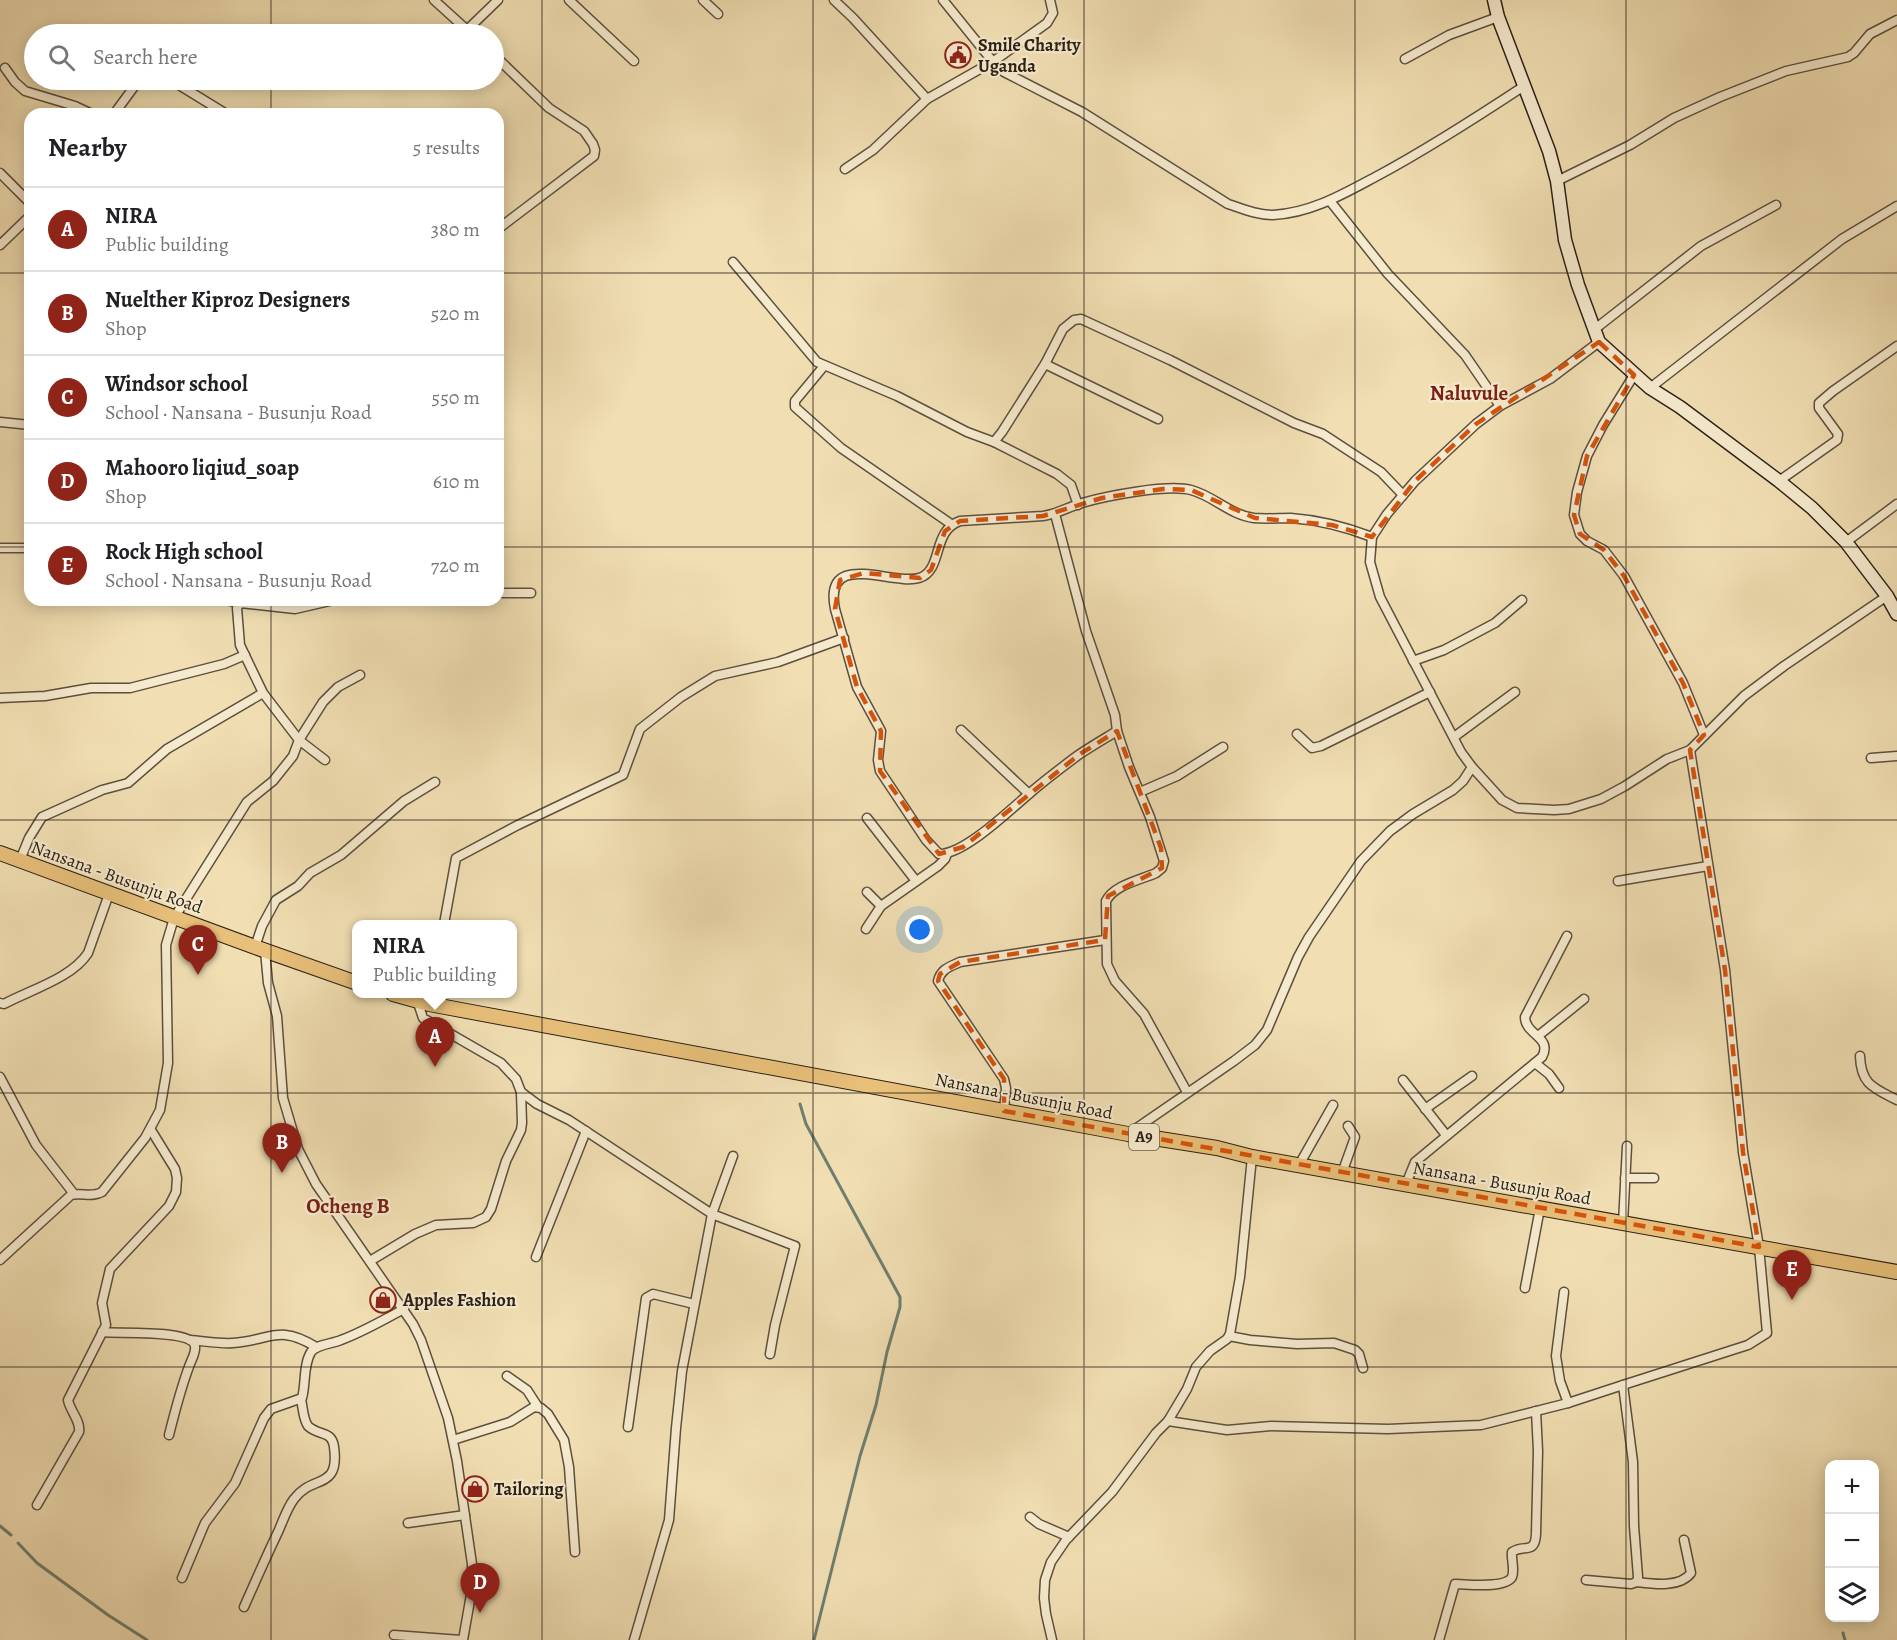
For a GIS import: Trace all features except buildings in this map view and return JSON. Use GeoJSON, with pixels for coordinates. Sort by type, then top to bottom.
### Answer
{"type":"FeatureCollection","features":[{"type":"Feature","properties":{"kind":"main road","name":"Nansana - Busunju Road"},"geometry":{"type":"LineString","coordinates":[[0,853],[352,981]]}},
{"type":"Feature","properties":{"kind":"main road","name":"Nansana - Busunju Road"},"geometry":{"type":"LineString","coordinates":[[425,999],[1004,1111],[1217,1148],[1252,1157],[1897,1272]]}},
{"type":"Feature","properties":{"kind":"street"},"geometry":{"type":"LineString","coordinates":[[434,0],[461,24]]}},
{"type":"Feature","properties":{"kind":"street"},"geometry":{"type":"LineString","coordinates":[[477,24],[498,0]]}},
{"type":"Feature","properties":{"kind":"street"},"geometry":{"type":"LineString","coordinates":[[570,0],[634,61]]}},
{"type":"Feature","properties":{"kind":"street"},"geometry":{"type":"LineString","coordinates":[[703,0],[718,14]]}},
{"type":"Feature","properties":{"kind":"street"},"geometry":{"type":"LineString","coordinates":[[834,0],[927,99]]}},
{"type":"Feature","properties":{"kind":"street"},"geometry":{"type":"LineString","coordinates":[[943,0],[998,68],[1011,77],[1082,112],[1228,204],[1255,213],[1271,215],[1310,209],[1330,201],[1431,147],[1524,86]]}},
{"type":"Feature","properties":{"kind":"street"},"geometry":{"type":"LineString","coordinates":[[845,169],[873,150],[927,99],[993,61],[1047,23],[1053,13],[1050,0]]}},
{"type":"Feature","properties":{"kind":"street"},"geometry":{"type":"LineString","coordinates":[[1494,0],[1498,17],[1537,116],[1557,181],[1566,240],[1578,285],[1599,342],[1650,388],[1680,407],[1812,508],[1846,542],[1887,596],[1897,614]]}},
{"type":"Feature","properties":{"kind":"street"},"geometry":{"type":"LineString","coordinates":[[1405,59],[1449,35],[1498,17]]}},
{"type":"Feature","properties":{"kind":"street"},"geometry":{"type":"LineString","coordinates":[[1557,181],[1630,145],[1674,118],[1720,97],[1786,71],[1848,57],[1870,34],[1897,20]]}},
{"type":"Feature","properties":{"kind":"street"},"geometry":{"type":"LineString","coordinates":[[504,65],[549,108],[584,131],[595,150],[594,156],[504,224]]}},
{"type":"Feature","properties":{"kind":"street"},"geometry":{"type":"LineString","coordinates":[[5,68],[15,82],[24,89]]}},
{"type":"Feature","properties":{"kind":"street"},"geometry":{"type":"LineString","coordinates":[[25,90],[79,108]]}},
{"type":"Feature","properties":{"kind":"street"},"geometry":{"type":"LineString","coordinates":[[118,108],[131,90]]}},
{"type":"Feature","properties":{"kind":"street"},"geometry":{"type":"LineString","coordinates":[[187,90],[216,108]]}},
{"type":"Feature","properties":{"kind":"street"},"geometry":{"type":"LineString","coordinates":[[0,173],[24,197]]}},
{"type":"Feature","properties":{"kind":"street"},"geometry":{"type":"LineString","coordinates":[[1330,201],[1388,274],[1465,355],[1500,406]]}},
{"type":"Feature","properties":{"kind":"street"},"geometry":{"type":"LineString","coordinates":[[1595,329],[1701,246],[1776,205]]}},
{"type":"Feature","properties":{"kind":"street"},"geometry":{"type":"LineString","coordinates":[[1650,388],[1842,239],[1897,206]]}},
{"type":"Feature","properties":{"kind":"street"},"geometry":{"type":"LineString","coordinates":[[0,245],[24,222]]}},
{"type":"Feature","properties":{"kind":"street"},"geometry":{"type":"LineString","coordinates":[[733,262],[814,360],[897,396],[1057,474],[1071,484],[1078,505]]}},
{"type":"Feature","properties":{"kind":"street"},"geometry":{"type":"LineString","coordinates":[[994,442],[1045,364],[1063,329],[1074,320],[1087,321],[1294,423],[1323,434],[1381,472],[1403,495]]}},
{"type":"Feature","properties":{"kind":"street"},"geometry":{"type":"LineString","coordinates":[[1599,342],[1533,389],[1500,406],[1476,424],[1434,461],[1376,528],[1372,537],[1370,562],[1372,576],[1380,597],[1461,752],[1502,800],[1517,808],[1554,810],[1584,806],[1601,799],[1667,759],[1690,750],[1744,696],[1887,596]]}},
{"type":"Feature","properties":{"kind":"street"},"geometry":{"type":"LineString","coordinates":[[1779,481],[1837,440],[1838,434],[1819,408],[1819,403],[1897,346]]}},
{"type":"Feature","properties":{"kind":"street"},"geometry":{"type":"LineString","coordinates":[[1045,364],[1158,419]]}},
{"type":"Feature","properties":{"kind":"street"},"geometry":{"type":"LineString","coordinates":[[824,366],[795,401],[795,407],[841,448],[951,524]]}},
{"type":"Feature","properties":{"kind":"street"},"geometry":{"type":"LineString","coordinates":[[1634,375],[1587,456],[1577,492],[1574,516],[1580,534],[1587,541],[1604,550],[1624,576],[1683,683],[1704,735]]}},
{"type":"Feature","properties":{"kind":"street"},"geometry":{"type":"LineString","coordinates":[[0,422],[24,424]]}},
{"type":"Feature","properties":{"kind":"street"},"geometry":{"type":"LineString","coordinates":[[1117,731],[1080,754],[1016,807],[966,844],[947,854],[939,854],[933,849],[880,771],[878,760],[881,731],[857,687],[833,600],[840,580],[864,573],[904,579],[920,578],[931,570],[941,540],[951,524],[960,521],[1055,514],[1078,505],[1163,489],[1179,489],[1198,493],[1241,515],[1255,518],[1311,520],[1354,530],[1372,537]]}},
{"type":"Feature","properties":{"kind":"street"},"geometry":{"type":"LineString","coordinates":[[1846,542],[1897,504]]}},
{"type":"Feature","properties":{"kind":"street"},"geometry":{"type":"LineString","coordinates":[[1055,514],[1086,631],[1115,716],[1117,731],[1164,861],[1162,868],[1110,893],[1106,901],[1107,964],[1115,981],[1144,1014],[1187,1092]]}},
{"type":"Feature","properties":{"kind":"street"},"geometry":{"type":"LineString","coordinates":[[0,548],[24,548]]}},
{"type":"Feature","properties":{"kind":"street"},"geometry":{"type":"LineString","coordinates":[[504,592],[531,593]]}},
{"type":"Feature","properties":{"kind":"street"},"geometry":{"type":"LineString","coordinates":[[1413,661],[1444,650],[1496,623],[1522,600]]}},
{"type":"Feature","properties":{"kind":"street"},"geometry":{"type":"LineString","coordinates":[[237,606],[238,639],[264,693],[298,740],[325,760]]}},
{"type":"Feature","properties":{"kind":"street"},"geometry":{"type":"LineString","coordinates":[[267,606],[296,609],[309,606]]}},
{"type":"Feature","properties":{"kind":"street"},"geometry":{"type":"LineString","coordinates":[[445,920],[456,858],[622,775],[640,729],[681,696],[715,676],[778,662],[844,638]]}},
{"type":"Feature","properties":{"kind":"street"},"geometry":{"type":"LineString","coordinates":[[0,698],[45,696],[91,688],[130,687],[225,664],[245,655]]}},
{"type":"Feature","properties":{"kind":"street"},"geometry":{"type":"LineString","coordinates":[[0,1077],[36,1145],[74,1194],[92,1196],[102,1192],[150,1130],[160,1110],[167,1071],[166,945],[174,918],[247,802],[280,774],[293,756],[298,740],[323,702],[338,687],[360,675]]}},
{"type":"Feature","properties":{"kind":"street"},"geometry":{"type":"LineString","coordinates":[[1297,734],[1312,748],[1321,746],[1430,692]]}},
{"type":"Feature","properties":{"kind":"street"},"geometry":{"type":"LineString","coordinates":[[1454,737],[1515,692]]}},
{"type":"Feature","properties":{"kind":"street"},"geometry":{"type":"LineString","coordinates":[[20,860],[29,838],[42,817],[102,790],[128,783],[167,748],[264,693]]}},
{"type":"Feature","properties":{"kind":"street"},"geometry":{"type":"LineString","coordinates":[[961,730],[1029,794]]}},
{"type":"Feature","properties":{"kind":"street"},"geometry":{"type":"LineString","coordinates":[[1140,792],[1177,776],[1223,747]]}},
{"type":"Feature","properties":{"kind":"street"},"geometry":{"type":"LineString","coordinates":[[1168,1421],[1227,1430],[1271,1426],[1410,1429],[1481,1425],[1568,1403],[1748,1345],[1767,1333],[1759,1247],[1743,1152],[1725,969],[1690,750]]}},
{"type":"Feature","properties":{"kind":"street"},"geometry":{"type":"LineString","coordinates":[[1871,758],[1897,756]]}},
{"type":"Feature","properties":{"kind":"street"},"geometry":{"type":"LineString","coordinates":[[1128,1134],[1255,1045],[1267,1030],[1309,936],[1361,861],[1390,831],[1453,790],[1463,781],[1472,767]]}},
{"type":"Feature","properties":{"kind":"street"},"geometry":{"type":"LineString","coordinates":[[394,1635],[462,1640],[472,1589],[472,1564],[453,1440],[448,1418],[421,1340],[404,1309],[316,1184],[298,1149],[283,1098],[277,1016],[260,949],[262,926],[276,900],[298,886],[316,870],[341,855],[404,801],[435,782]]}},
{"type":"Feature","properties":{"kind":"street"},"geometry":{"type":"LineString","coordinates":[[867,818],[916,882]]}},
{"type":"Feature","properties":{"kind":"street"},"geometry":{"type":"LineString","coordinates":[[866,929],[881,906],[938,866],[947,854]]}},
{"type":"Feature","properties":{"kind":"street"},"geometry":{"type":"LineString","coordinates":[[1618,880],[1708,866]]}},
{"type":"Feature","properties":{"kind":"street"},"geometry":{"type":"LineString","coordinates":[[867,892],[881,906]]}},
{"type":"Feature","properties":{"kind":"street"},"geometry":{"type":"LineString","coordinates":[[0,1003],[4,1004],[54,982],[83,961],[109,894]]}},
{"type":"Feature","properties":{"kind":"street"},"geometry":{"type":"LineString","coordinates":[[1406,1184],[1414,1162],[1542,1057],[1545,1048],[1542,1039],[1526,1026],[1525,1017],[1567,936]]}},
{"type":"Feature","properties":{"kind":"street"},"geometry":{"type":"LineString","coordinates":[[1004,1111],[1006,1088],[1004,1079],[938,981],[940,974],[943,970],[960,962],[1105,940]]}},
{"type":"Feature","properties":{"kind":"street"},"geometry":{"type":"LineString","coordinates":[[370,1261],[415,1234],[436,1225],[473,1223],[486,1217],[491,1209],[506,1161],[522,1123],[521,1092],[516,1079],[501,1063],[423,1018],[425,999]]}},
{"type":"Feature","properties":{"kind":"street"},"geometry":{"type":"LineString","coordinates":[[1538,1036],[1584,999]]}},
{"type":"Feature","properties":{"kind":"street"},"geometry":{"type":"LineString","coordinates":[[1860,1056],[1861,1071],[1866,1082],[1871,1087],[1897,1100]]}},
{"type":"Feature","properties":{"kind":"street"},"geometry":{"type":"LineString","coordinates":[[1535,1063],[1544,1068],[1559,1088]]}},
{"type":"Feature","properties":{"kind":"street"},"geometry":{"type":"LineString","coordinates":[[1425,1109],[1472,1076]]}},
{"type":"Feature","properties":{"kind":"street"},"geometry":{"type":"LineString","coordinates":[[1403,1080],[1446,1136]]}},
{"type":"Feature","properties":{"kind":"street"},"geometry":{"type":"LineString","coordinates":[[521,1092],[537,1104],[586,1131],[712,1214],[795,1246],[770,1354]]}},
{"type":"Feature","properties":{"kind":"street"},"geometry":{"type":"LineString","coordinates":[[1299,1165],[1334,1105]]}},
{"type":"Feature","properties":{"kind":"street"},"geometry":{"type":"LineString","coordinates":[[1342,1173],[1355,1137],[1348,1126]]}},
{"type":"Feature","properties":{"kind":"street"},"geometry":{"type":"LineString","coordinates":[[37,1505],[79,1432],[80,1425],[69,1408],[68,1400],[106,1325],[102,1303],[110,1269],[169,1206],[176,1192],[175,1169],[150,1130]]}},
{"type":"Feature","properties":{"kind":"street"},"geometry":{"type":"LineString","coordinates":[[536,1257],[586,1131]]}},
{"type":"Feature","properties":{"kind":"street"},"geometry":{"type":"LineString","coordinates":[[1623,1223],[1627,1146]]}},
{"type":"Feature","properties":{"kind":"street"},"geometry":{"type":"LineString","coordinates":[[634,1640],[669,1520],[682,1371],[712,1214],[733,1156]]}},
{"type":"Feature","properties":{"kind":"street"},"geometry":{"type":"LineString","coordinates":[[1052,1640],[1046,1614],[1046,1580],[1052,1562],[1069,1537],[1112,1492],[1168,1421],[1187,1389],[1196,1367],[1228,1336],[1240,1277],[1252,1157]]}},
{"type":"Feature","properties":{"kind":"street"},"geometry":{"type":"LineString","coordinates":[[1625,1179],[1654,1178]]}},
{"type":"Feature","properties":{"kind":"street"},"geometry":{"type":"LineString","coordinates":[[0,1260],[74,1194]]}},
{"type":"Feature","properties":{"kind":"street"},"geometry":{"type":"LineString","coordinates":[[1525,1288],[1540,1208]]}},
{"type":"Feature","properties":{"kind":"street"},"geometry":{"type":"LineString","coordinates":[[1564,1292],[1556,1356],[1560,1381],[1568,1403]]}},
{"type":"Feature","properties":{"kind":"street"},"geometry":{"type":"LineString","coordinates":[[628,1427],[646,1298],[654,1294],[694,1304]]}},
{"type":"Feature","properties":{"kind":"street"},"geometry":{"type":"LineString","coordinates":[[244,1607],[293,1500],[308,1486],[330,1477],[333,1471],[335,1452],[333,1440],[327,1433],[312,1429],[307,1423],[301,1400],[308,1360],[316,1347],[342,1340],[404,1309]]}},
{"type":"Feature","properties":{"kind":"street"},"geometry":{"type":"LineString","coordinates":[[102,1332],[163,1334],[224,1344],[287,1334],[301,1338],[316,1347]]}},
{"type":"Feature","properties":{"kind":"street"},"geometry":{"type":"LineString","coordinates":[[1228,1336],[1297,1344],[1334,1342],[1355,1350],[1359,1354],[1363,1368]]}},
{"type":"Feature","properties":{"kind":"street"},"geometry":{"type":"LineString","coordinates":[[169,1436],[178,1399],[194,1353],[195,1346],[190,1340]]}},
{"type":"Feature","properties":{"kind":"street"},"geometry":{"type":"LineString","coordinates":[[507,1376],[533,1396],[538,1407],[548,1414],[564,1440],[569,1467],[575,1552]]}},
{"type":"Feature","properties":{"kind":"street"},"geometry":{"type":"LineString","coordinates":[[1623,1385],[1634,1471],[1637,1582]]}},
{"type":"Feature","properties":{"kind":"street"},"geometry":{"type":"LineString","coordinates":[[182,1578],[205,1523],[235,1483],[264,1418],[275,1407],[301,1400]]}},
{"type":"Feature","properties":{"kind":"street"},"geometry":{"type":"LineString","coordinates":[[453,1440],[510,1422],[534,1407],[538,1407]]}},
{"type":"Feature","properties":{"kind":"street"},"geometry":{"type":"LineString","coordinates":[[1439,1640],[1455,1584],[1494,1585],[1507,1581],[1512,1577],[1512,1552],[1534,1545],[1538,1451],[1536,1411]]}},
{"type":"Feature","properties":{"kind":"street"},"geometry":{"type":"LineString","coordinates":[[408,1523],[465,1515]]}},
{"type":"Feature","properties":{"kind":"street"},"geometry":{"type":"LineString","coordinates":[[1030,1517],[1039,1524],[1069,1537]]}},
{"type":"Feature","properties":{"kind":"street"},"geometry":{"type":"LineString","coordinates":[[1586,1580],[1657,1584],[1688,1577],[1691,1573],[1684,1540]]}},
{"type":"Feature","properties":{"kind":"highlighted area"},"geometry":{"type":"Polygon","coordinates":[[[1599,342],[1634,375],[1587,456],[1574,515],[1580,534],[1604,550],[1624,576],[1683,683],[1704,735],[1690,750],[1725,970],[1743,1152],[1759,1247],[1004,1111],[1004,1079],[938,981],[940,974],[960,962],[1105,940],[1108,896],[1162,868],[1161,848],[1117,731],[1080,754],[963,847],[939,854],[880,771],[881,731],[857,687],[835,609],[840,580],[864,573],[920,578],[931,570],[945,531],[960,521],[1043,516],[1102,498],[1163,489],[1191,490],[1255,518],[1332,525],[1372,537],[1415,481],[1476,424],[1599,342]]]}},
{"type":"Feature","properties":{"kind":"waterway"},"geometry":{"type":"LineString","coordinates":[[800,1104],[806,1124],[900,1297],[900,1307],[887,1352],[876,1405],[860,1456],[814,1640]]}},
{"type":"Feature","properties":{"kind":"waterway"},"geometry":{"type":"LineString","coordinates":[[0,1526],[11,1535]]}},
{"type":"Feature","properties":{"kind":"waterway"},"geometry":{"type":"LineString","coordinates":[[18,1543],[37,1563],[108,1615],[147,1640]]}},
{"type":"Feature","properties":{"kind":"waterway"},"geometry":{"type":"LineString","coordinates":[[1843,1633],[1845,1640]]}},
{"type":"Feature","properties":{"kind":"place","name":"Smile Charity Uganda"},"geometry":{"type":"Point","coordinates":[958,55]}},
{"type":"Feature","properties":{"kind":"place","name":"Windsor school"},"geometry":{"type":"Point","coordinates":[198,975]}},
{"type":"Feature","properties":{"kind":"place","name":"NIRA"},"geometry":{"type":"Point","coordinates":[435,1067]}},
{"type":"Feature","properties":{"kind":"place","name":"Nuelther Kiproz Designers"},"geometry":{"type":"Point","coordinates":[282,1173]}},
{"type":"Feature","properties":{"kind":"place","name":"Apples Fashion"},"geometry":{"type":"Point","coordinates":[383,1300]}},
{"type":"Feature","properties":{"kind":"place","name":"Rock High school"},"geometry":{"type":"Point","coordinates":[1792,1300]}},
{"type":"Feature","properties":{"kind":"place","name":"Tailoring"},"geometry":{"type":"Point","coordinates":[475,1489]}},
{"type":"Feature","properties":{"kind":"place","name":"Mahooro liqiud_soap"},"geometry":{"type":"Point","coordinates":[480,1613]}},
{"type":"Feature","properties":{"kind":"district","name":"Naluvule"},"geometry":{"type":"Point","coordinates":[1469,393]}},
{"type":"Feature","properties":{"kind":"district","name":"Ocheng B"},"geometry":{"type":"Point","coordinates":[348,1206]}}]}
